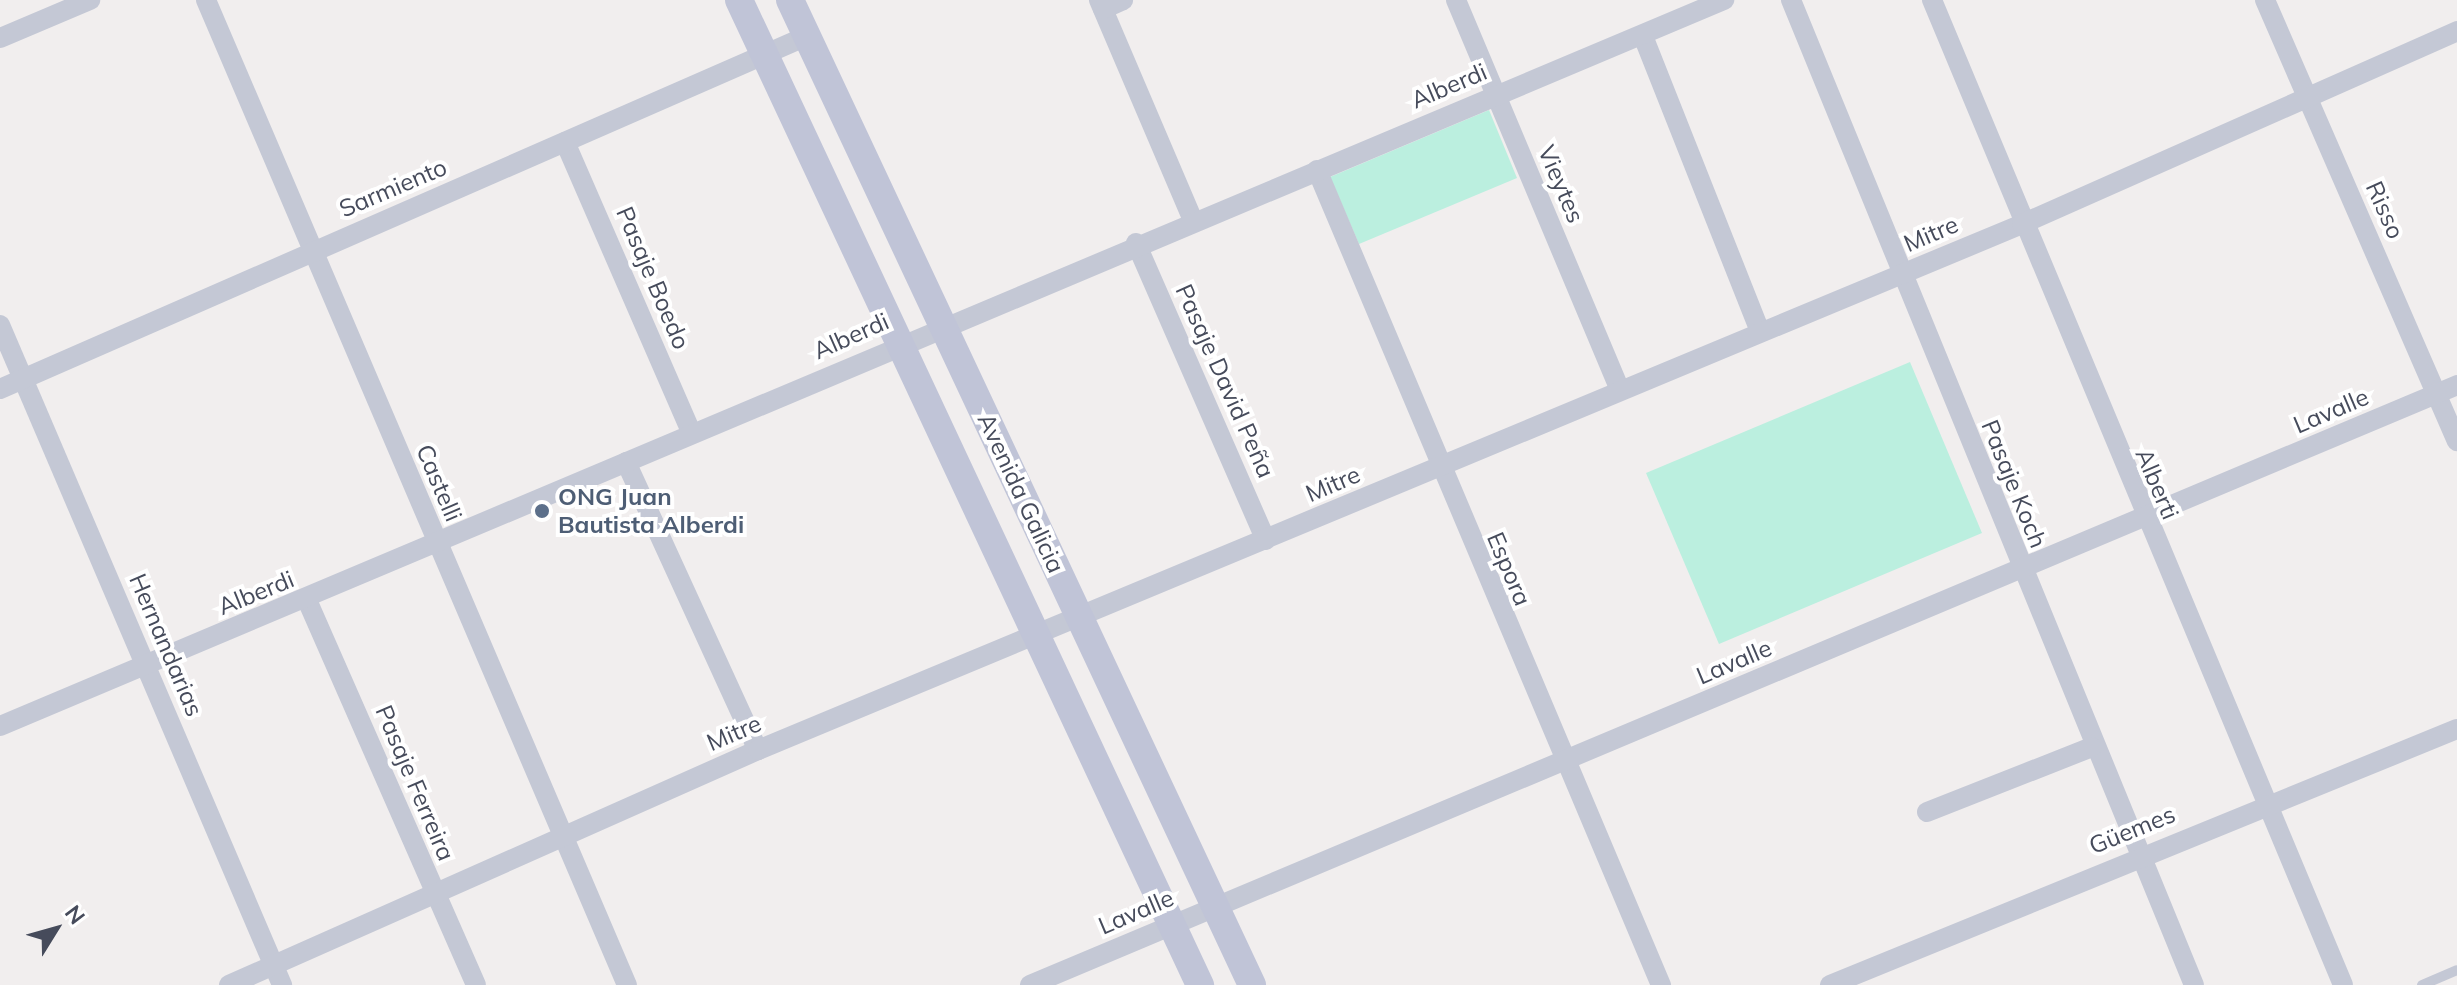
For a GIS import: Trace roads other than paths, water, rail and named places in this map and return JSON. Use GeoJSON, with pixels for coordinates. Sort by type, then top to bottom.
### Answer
{"type":"FeatureCollection","features":[{"type":"Feature","properties":{"kind":"main road","name":"Avenida Galicia"},"geometry":{"type":"LineString","coordinates":[[739,0],[902,342],[1200,985]]}},
{"type":"Feature","properties":{"kind":"main road","name":"Avenida Galicia"},"geometry":{"type":"LineString","coordinates":[[790,0],[1252,985]]}},
{"type":"Feature","properties":{"kind":"street"},"geometry":{"type":"LineString","coordinates":[[0,38],[90,0]]}},
{"type":"Feature","properties":{"kind":"street","name":"Castelli"},"geometry":{"type":"LineString","coordinates":[[206,0],[435,543],[627,985]]}},
{"type":"Feature","properties":{"kind":"street"},"geometry":{"type":"LineString","coordinates":[[1123,0],[1101,4],[1193,220]]}},
{"type":"Feature","properties":{"kind":"street","name":"Vieytes"},"geometry":{"type":"LineString","coordinates":[[1456,0],[1619,388]]}},
{"type":"Feature","properties":{"kind":"street","name":"Alberdi"},"geometry":{"type":"LineString","coordinates":[[0,726],[307,600],[1136,243],[1724,0]]}},
{"type":"Feature","properties":{"kind":"street","name":"Pasaje Koch"},"geometry":{"type":"LineString","coordinates":[[1791,0],[2092,747],[2194,985]]}},
{"type":"Feature","properties":{"kind":"street","name":"Alberti"},"geometry":{"type":"LineString","coordinates":[[1932,0],[2143,518],[2343,985]]}},
{"type":"Feature","properties":{"kind":"street","name":"Risso"},"geometry":{"type":"LineString","coordinates":[[2265,0],[2457,441]]}},
{"type":"Feature","properties":{"kind":"street","name":"Mitre"},"geometry":{"type":"LineString","coordinates":[[229,985],[758,750],[1081,620],[1438,469],[1619,388],[2022,224],[2457,31]]}},
{"type":"Feature","properties":{"kind":"street","name":"Sarmiento"},"geometry":{"type":"LineString","coordinates":[[0,389],[807,36]]}},
{"type":"Feature","properties":{"kind":"street"},"geometry":{"type":"LineString","coordinates":[[1643,36],[1760,332]]}},
{"type":"Feature","properties":{"kind":"street","name":"Pasaje Boedo"},"geometry":{"type":"LineString","coordinates":[[565,142],[692,434]]}},
{"type":"Feature","properties":{"kind":"street","name":"Espora"},"geometry":{"type":"LineString","coordinates":[[1317,170],[1438,469],[1661,985]]}},
{"type":"Feature","properties":{"kind":"street","name":"Pasaje David Peña"},"geometry":{"type":"LineString","coordinates":[[1136,243],[1266,540]]}},
{"type":"Feature","properties":{"kind":"street","name":"Hernandarias"},"geometry":{"type":"LineString","coordinates":[[0,325],[282,985]]}},
{"type":"Feature","properties":{"kind":"street","name":"Lavalle"},"geometry":{"type":"LineString","coordinates":[[1030,985],[2457,385]]}},
{"type":"Feature","properties":{"kind":"street"},"geometry":{"type":"LineString","coordinates":[[626,462],[758,750]]}},
{"type":"Feature","properties":{"kind":"street","name":"Pasaje Ferreira"},"geometry":{"type":"LineString","coordinates":[[307,600],[476,985]]}},
{"type":"Feature","properties":{"kind":"street","name":"Güemes"},"geometry":{"type":"LineString","coordinates":[[1830,985],[2137,854],[2457,729]]}},
{"type":"Feature","properties":{"kind":"street"},"geometry":{"type":"LineString","coordinates":[[1927,812],[2092,747]]}},
{"type":"Feature","properties":{"kind":"lane"},"geometry":{"type":"LineString","coordinates":[[2422,985],[2457,970]]}},
{"type":"Feature","properties":{"kind":"place","name":"ONG Juan Bautista Alberdi"},"geometry":{"type":"Point","coordinates":[542,511]}}]}
